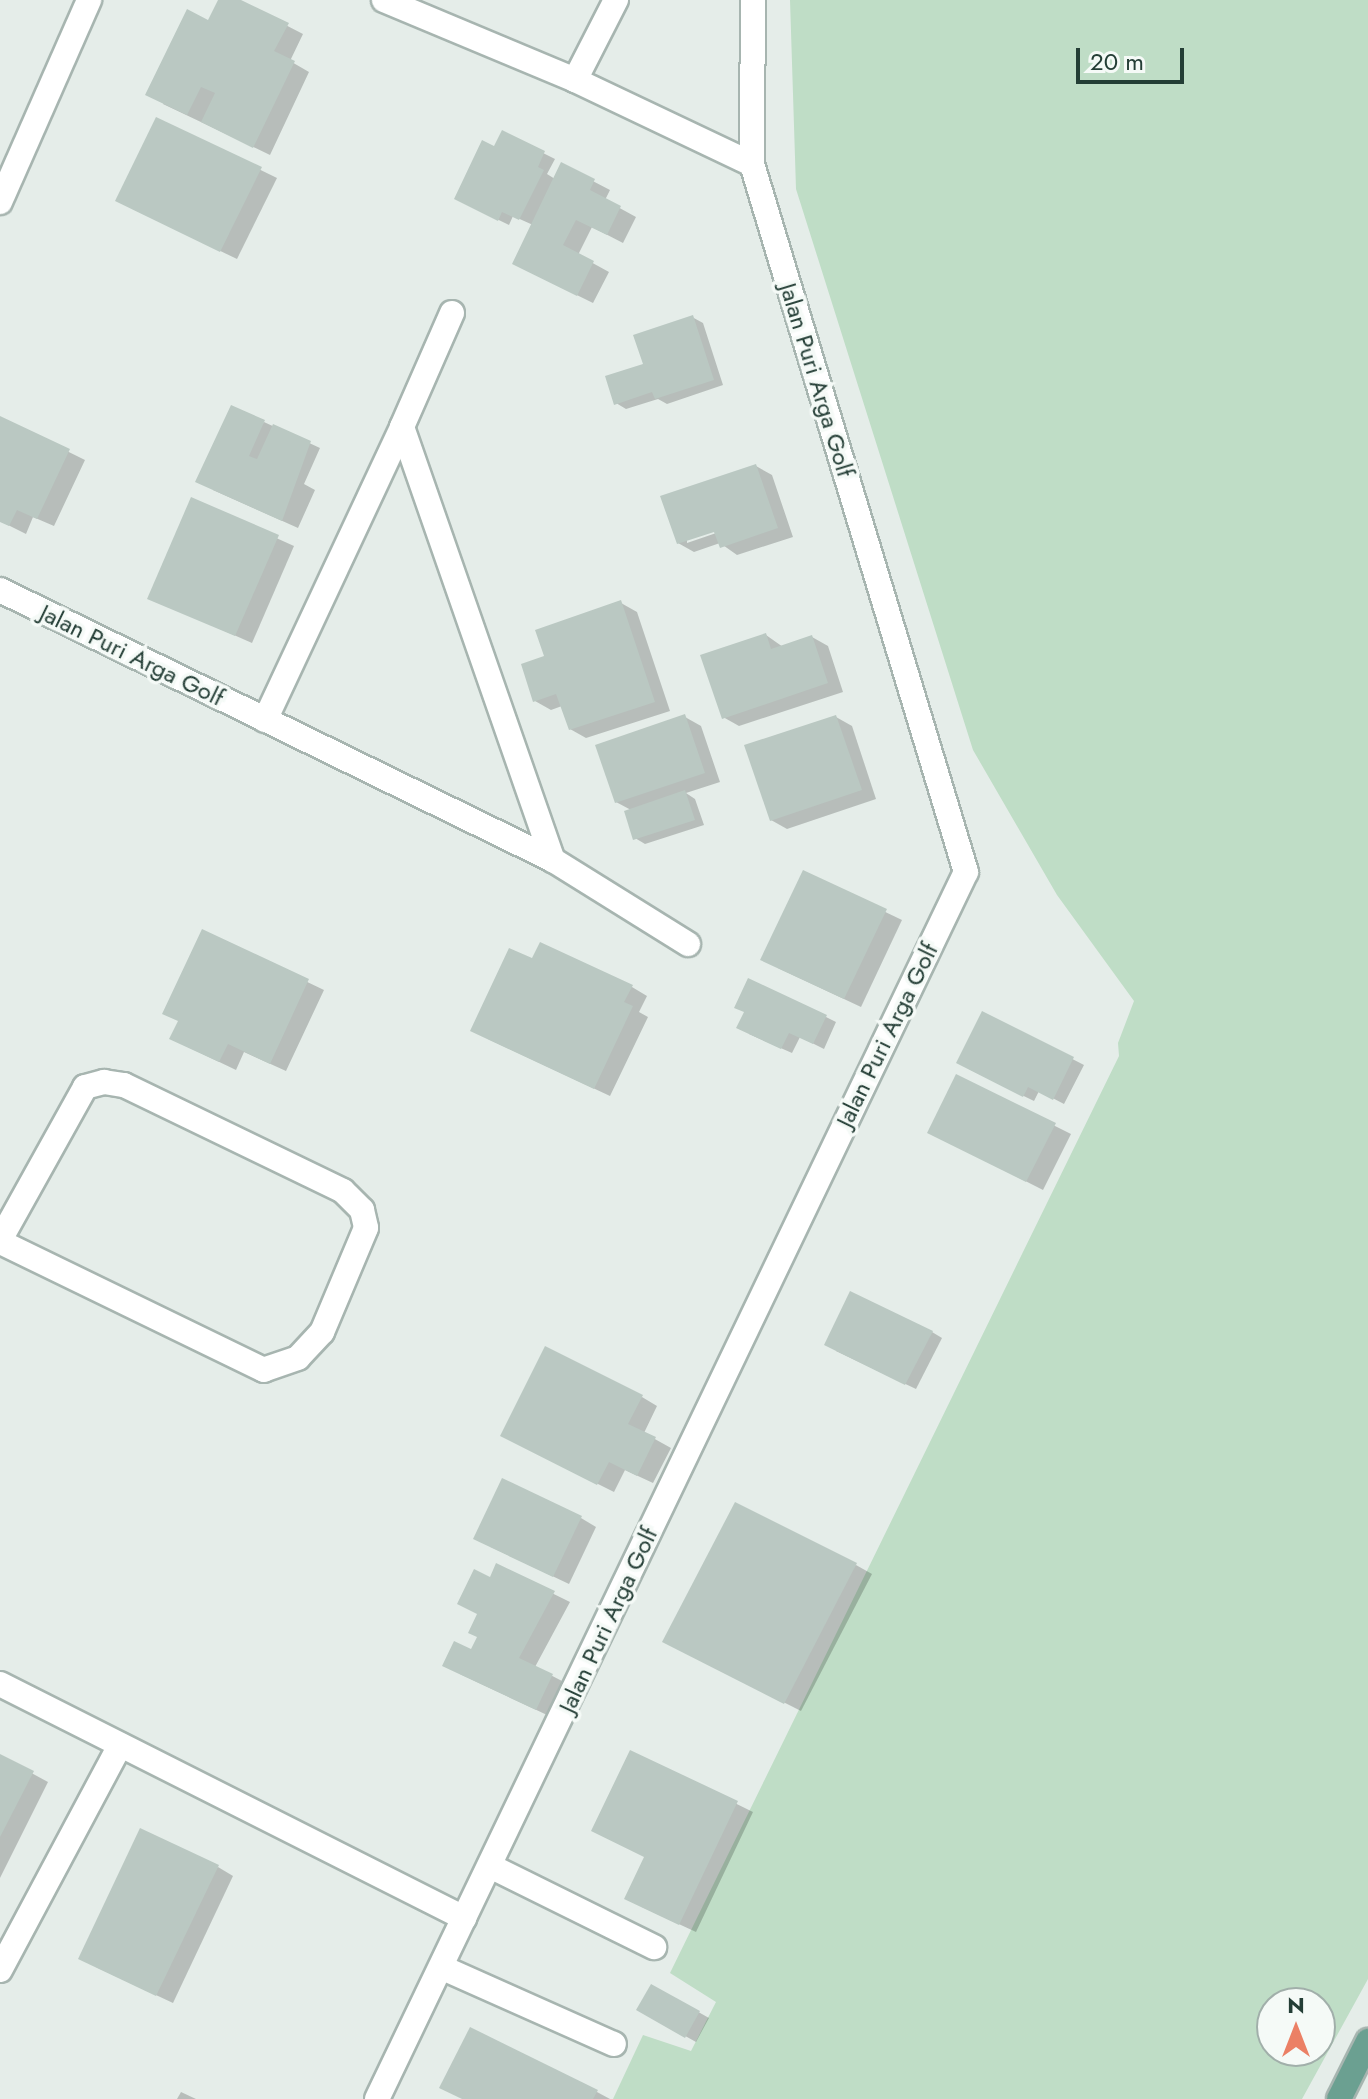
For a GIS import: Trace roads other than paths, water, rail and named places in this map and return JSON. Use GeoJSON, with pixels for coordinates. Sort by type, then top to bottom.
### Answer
{"type":"FeatureCollection","features":[{"type":"Feature","properties":{"kind":"main road"},"geometry":{"type":"LineString","coordinates":[[1339,2099],[1368,2041]]}},
{"type":"Feature","properties":{"kind":"street"},"geometry":{"type":"LineString","coordinates":[[0,202],[89,0]]}},
{"type":"Feature","properties":{"kind":"street"},"geometry":{"type":"LineString","coordinates":[[384,0],[575,80],[752,164]]}},
{"type":"Feature","properties":{"kind":"street"},"geometry":{"type":"LineString","coordinates":[[575,80],[616,0]]}},
{"type":"Feature","properties":{"kind":"street","name":"Jalan Puri Arga Golf"},"geometry":{"type":"LineString","coordinates":[[377,2099],[443,1968],[464,1918],[492,1867],[966,872],[752,164],[753,0]]}},
{"type":"Feature","properties":{"kind":"street"},"geometry":{"type":"LineString","coordinates":[[265,720],[452,313]]}},
{"type":"Feature","properties":{"kind":"street"},"geometry":{"type":"LineString","coordinates":[[402,427],[553,860]]}},
{"type":"Feature","properties":{"kind":"street","name":"Jalan Puri Arga Golf"},"geometry":{"type":"LineString","coordinates":[[0,590],[553,860],[688,944]]}},
{"type":"Feature","properties":{"kind":"street"},"geometry":{"type":"LineString","coordinates":[[104,1082],[124,1085],[343,1191],[362,1210],[366,1228],[322,1332],[298,1358],[264,1370],[0,1241],[85,1087],[104,1082]]}},
{"type":"Feature","properties":{"kind":"street"},"geometry":{"type":"LineString","coordinates":[[0,1684],[464,1918]]}},
{"type":"Feature","properties":{"kind":"street"},"geometry":{"type":"LineString","coordinates":[[0,1970],[120,1745]]}},
{"type":"Feature","properties":{"kind":"street"},"geometry":{"type":"LineString","coordinates":[[492,1867],[654,1947]]}},
{"type":"Feature","properties":{"kind":"street"},"geometry":{"type":"LineString","coordinates":[[443,1968],[614,2044]]}}]}
